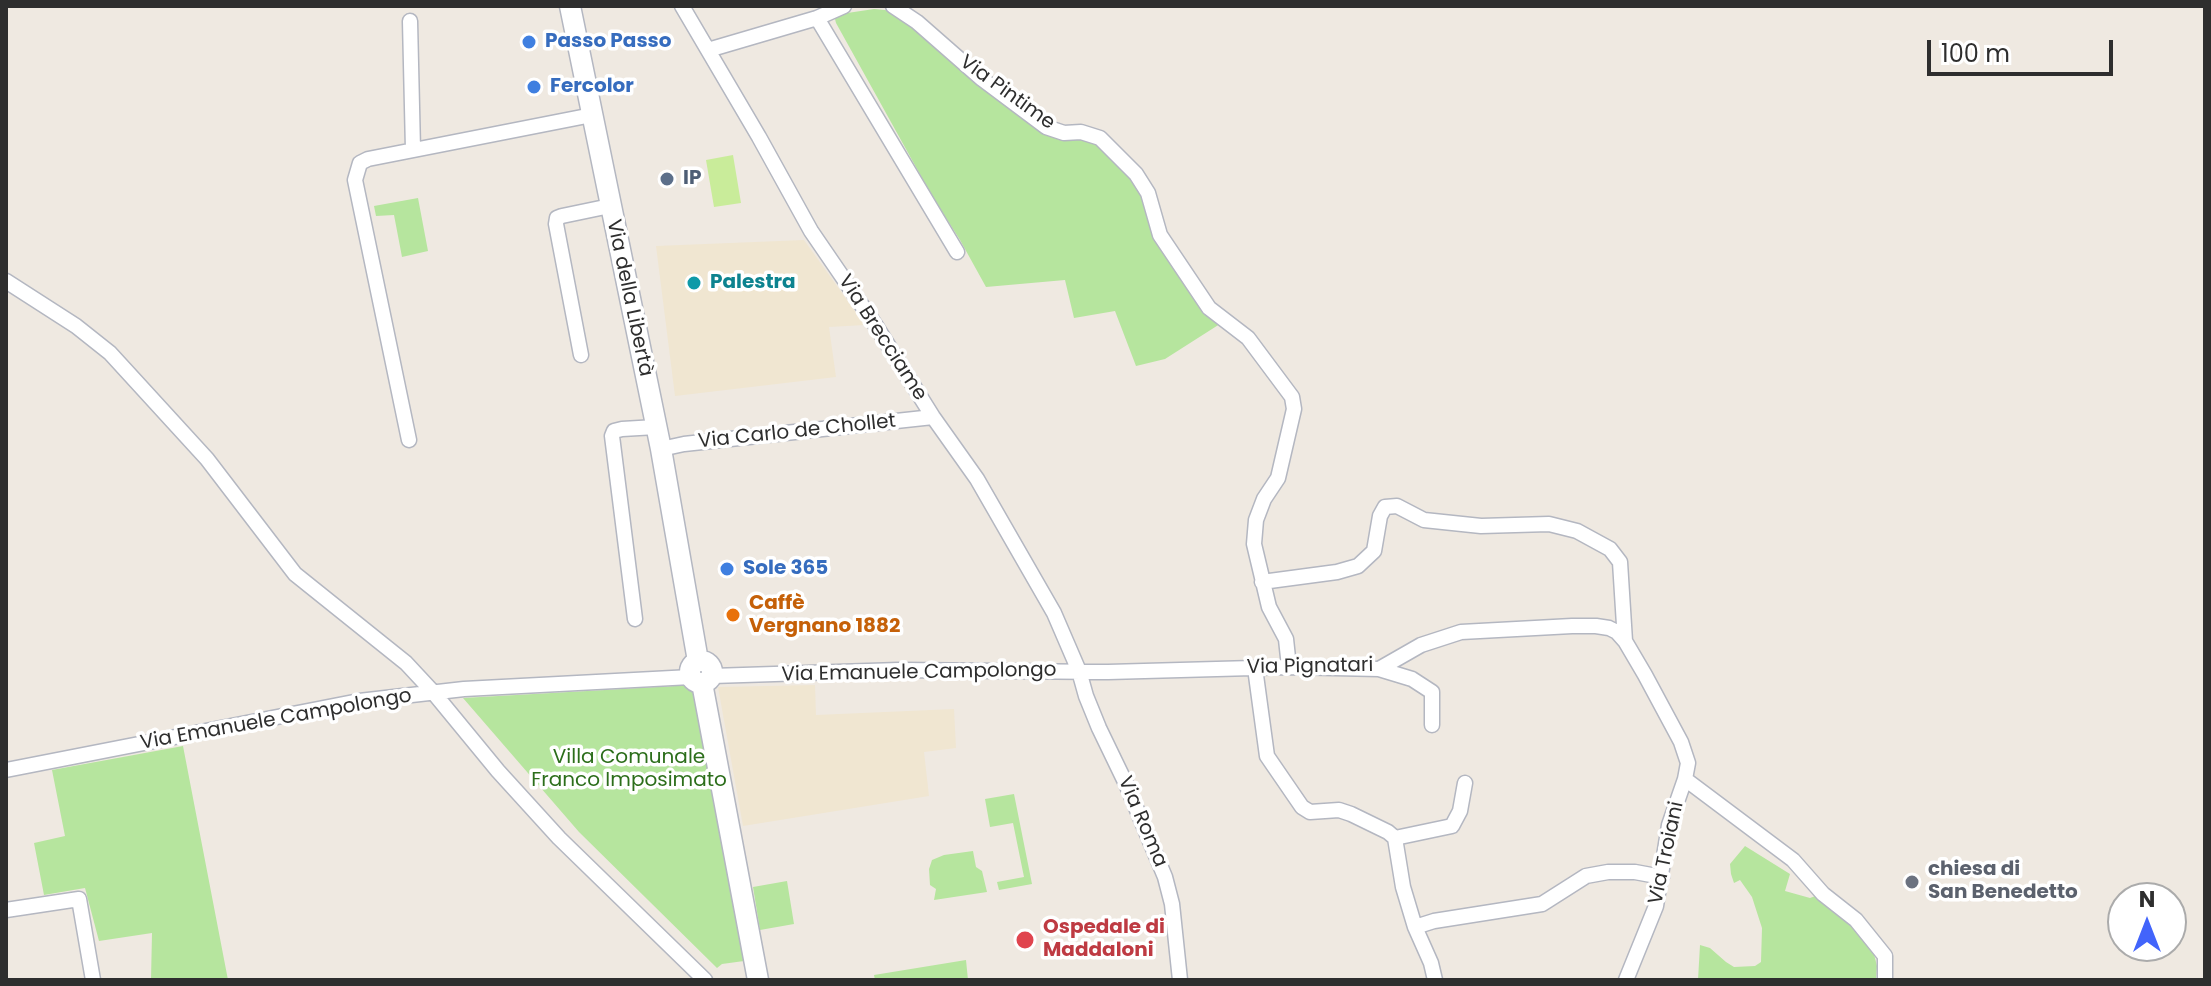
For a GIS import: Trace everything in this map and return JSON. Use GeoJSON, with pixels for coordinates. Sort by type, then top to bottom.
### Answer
{"type":"FeatureCollection","features":[{"type":"Feature","properties":{"kind":"main road","name":"Via della Libertà"},"geometry":{"type":"LineString","coordinates":[[570,6],[661,449],[758,980]]}},
{"type":"Feature","properties":{"kind":"street","name":"Via Brecciame"},"geometry":{"type":"LineString","coordinates":[[682,6],[811,231],[977,479],[1054,613],[1079,671]]}},
{"type":"Feature","properties":{"kind":"street"},"geometry":{"type":"LineString","coordinates":[[708,50],[817,18],[844,6]]}},
{"type":"Feature","properties":{"kind":"street","name":"Via Pintime"},"geometry":{"type":"LineString","coordinates":[[893,6],[1046,127],[1100,138],[1136,174],[1148,193],[1160,235],[1209,308],[1248,338],[1292,397],[1294,409],[1278,478],[1264,499],[1256,520],[1254,544],[1269,607],[1286,639],[1289,667]]}},
{"type":"Feature","properties":{"kind":"street"},"geometry":{"type":"LineString","coordinates":[[817,18],[957,252]]}},
{"type":"Feature","properties":{"kind":"street"},"geometry":{"type":"LineString","coordinates":[[410,21],[413,150]]}},
{"type":"Feature","properties":{"kind":"street"},"geometry":{"type":"LineString","coordinates":[[409,440],[355,180],[360,163],[592,115]]}},
{"type":"Feature","properties":{"kind":"street"},"geometry":{"type":"LineString","coordinates":[[581,355],[557,218],[610,206]]}},
{"type":"Feature","properties":{"kind":"street"},"geometry":{"type":"LineString","coordinates":[[6,281],[76,326],[110,353],[207,459],[295,574],[406,663],[559,838],[705,980]]}},
{"type":"Feature","properties":{"kind":"street","name":"Via Carlo de Chollet"},"geometry":{"type":"LineString","coordinates":[[661,449],[933,417]]}},
{"type":"Feature","properties":{"kind":"street"},"geometry":{"type":"LineString","coordinates":[[635,619],[612,436],[614,431],[622,429],[656,427]]}},
{"type":"Feature","properties":{"kind":"street"},"geometry":{"type":"LineString","coordinates":[[1262,582],[1337,572],[1358,566],[1374,551],[1380,516],[1385,507],[1397,506],[1424,520],[1438,522],[1481,526],[1549,524],[1577,531],[1610,549],[1620,562],[1625,641]]}},
{"type":"Feature","properties":{"kind":"street","name":"Via Pignatari"},"geometry":{"type":"LineString","coordinates":[[1079,671],[1289,667],[1379,669],[1421,645],[1461,632],[1499,629],[1596,626],[1617,632],[1625,641]]}},
{"type":"Feature","properties":{"kind":"street","name":"Via Troiani"},"geometry":{"type":"LineString","coordinates":[[1625,641],[1681,742],[1688,763],[1669,825],[1656,906],[1626,980]]}},
{"type":"Feature","properties":{"kind":"street"},"geometry":{"type":"LineString","coordinates":[[1255,668],[1267,756],[1302,807],[1310,812],[1339,810],[1395,838],[1403,887],[1435,980]]}},
{"type":"Feature","properties":{"kind":"street"},"geometry":{"type":"LineString","coordinates":[[1379,669],[1412,679],[1432,692],[1432,725]]}},
{"type":"Feature","properties":{"kind":"street","name":"Via Emanuele Campolongo"},"geometry":{"type":"LineString","coordinates":[[6,770],[359,701],[464,689],[701,675],[899,670],[1079,671]]}},
{"type":"Feature","properties":{"kind":"street","name":"Via Roma"},"geometry":{"type":"LineString","coordinates":[[1079,671],[1099,728],[1165,877],[1172,904],[1180,980]]}},
{"type":"Feature","properties":{"kind":"street"},"geometry":{"type":"LineString","coordinates":[[1685,779],[1793,860],[1823,894],[1856,920],[1885,956],[1885,979]]}},
{"type":"Feature","properties":{"kind":"street"},"geometry":{"type":"LineString","coordinates":[[1395,838],[1452,826],[1460,811],[1465,783]]}},
{"type":"Feature","properties":{"kind":"street"},"geometry":{"type":"LineString","coordinates":[[1415,927],[1434,921],[1542,904],[1586,876],[1635,872],[1662,877]]}},
{"type":"Feature","properties":{"kind":"street"},"geometry":{"type":"LineString","coordinates":[[6,910],[79,899],[93,980]]}},
{"type":"Feature","properties":{"kind":"shaded area"},"geometry":{"type":"Polygon","coordinates":[[[804,240],[865,325],[829,327],[836,377],[675,396],[656,246],[804,240]]]}},
{"type":"Feature","properties":{"kind":"shaded area"},"geometry":{"type":"Polygon","coordinates":[[[815,685],[816,715],[954,709],[956,748],[924,752],[929,796],[743,826],[718,687],[815,685]]]}},
{"type":"Feature","properties":{"kind":"green space"},"geometry":{"type":"Polygon","coordinates":[[[874,9],[895,11],[1045,131],[1095,141],[1141,188],[1160,246],[1223,322],[1165,359],[1136,366],[1115,311],[1074,318],[1065,280],[986,287],[836,23],[834,15],[874,9]]]}},
{"type":"Feature","properties":{"kind":"green space"},"geometry":{"type":"Polygon","coordinates":[[[733,155],[741,203],[714,207],[706,160],[733,155]]]}},
{"type":"Feature","properties":{"kind":"green space"},"geometry":{"type":"Polygon","coordinates":[[[418,198],[428,251],[402,257],[394,215],[376,216],[374,206],[418,198]]]}},
{"type":"Feature","properties":{"kind":"green space","name":"Villa Comunale Franco Imposimato"},"geometry":{"type":"Polygon","coordinates":[[[693,685],[744,961],[722,964],[717,968],[579,832],[463,698],[693,685]]]}},
{"type":"Feature","properties":{"kind":"green space"},"geometry":{"type":"Polygon","coordinates":[[[183,746],[228,980],[151,980],[152,933],[99,941],[85,888],[44,895],[34,843],[65,836],[52,770],[183,746]]]}},
{"type":"Feature","properties":{"kind":"green space"},"geometry":{"type":"Polygon","coordinates":[[[1014,794],[1032,884],[999,890],[997,882],[1024,877],[1013,823],[990,827],[985,799],[1014,794]]]}},
{"type":"Feature","properties":{"kind":"green space"},"geometry":{"type":"Polygon","coordinates":[[[1745,846],[1790,874],[1785,891],[1810,898],[1818,895],[1858,929],[1874,954],[1876,980],[1698,980],[1700,945],[1710,948],[1734,967],[1755,966],[1761,962],[1762,928],[1752,897],[1740,880],[1734,883],[1731,874],[1730,864],[1745,846]]]}},
{"type":"Feature","properties":{"kind":"green space"},"geometry":{"type":"Polygon","coordinates":[[[973,851],[987,892],[934,900],[936,889],[930,885],[929,869],[932,860],[973,851]]]}},
{"type":"Feature","properties":{"kind":"green space"},"geometry":{"type":"Polygon","coordinates":[[[787,881],[794,924],[760,930],[753,887],[787,881]]]}},
{"type":"Feature","properties":{"kind":"green space"},"geometry":{"type":"Polygon","coordinates":[[[966,960],[968,980],[875,980],[874,975],[966,960]]]}},
{"type":"Feature","properties":{"kind":"place","name":"Passo Passo"},"geometry":{"type":"Point","coordinates":[529,42]}},
{"type":"Feature","properties":{"kind":"place","name":"Fercolor"},"geometry":{"type":"Point","coordinates":[534,87]}},
{"type":"Feature","properties":{"kind":"place","name":"IP"},"geometry":{"type":"Point","coordinates":[667,179]}},
{"type":"Feature","properties":{"kind":"place","name":"Palestra"},"geometry":{"type":"Point","coordinates":[694,283]}},
{"type":"Feature","properties":{"kind":"place","name":"Sole 365"},"geometry":{"type":"Point","coordinates":[727,569]}},
{"type":"Feature","properties":{"kind":"place","name":"Caffè Vergnano 1882"},"geometry":{"type":"Point","coordinates":[733,615]}},
{"type":"Feature","properties":{"kind":"place","name":"chiesa di San Benedetto"},"geometry":{"type":"Point","coordinates":[1912,882]}},
{"type":"Feature","properties":{"kind":"place","name":"Ospedale di Maddaloni"},"geometry":{"type":"Point","coordinates":[1025,940]}}]}
